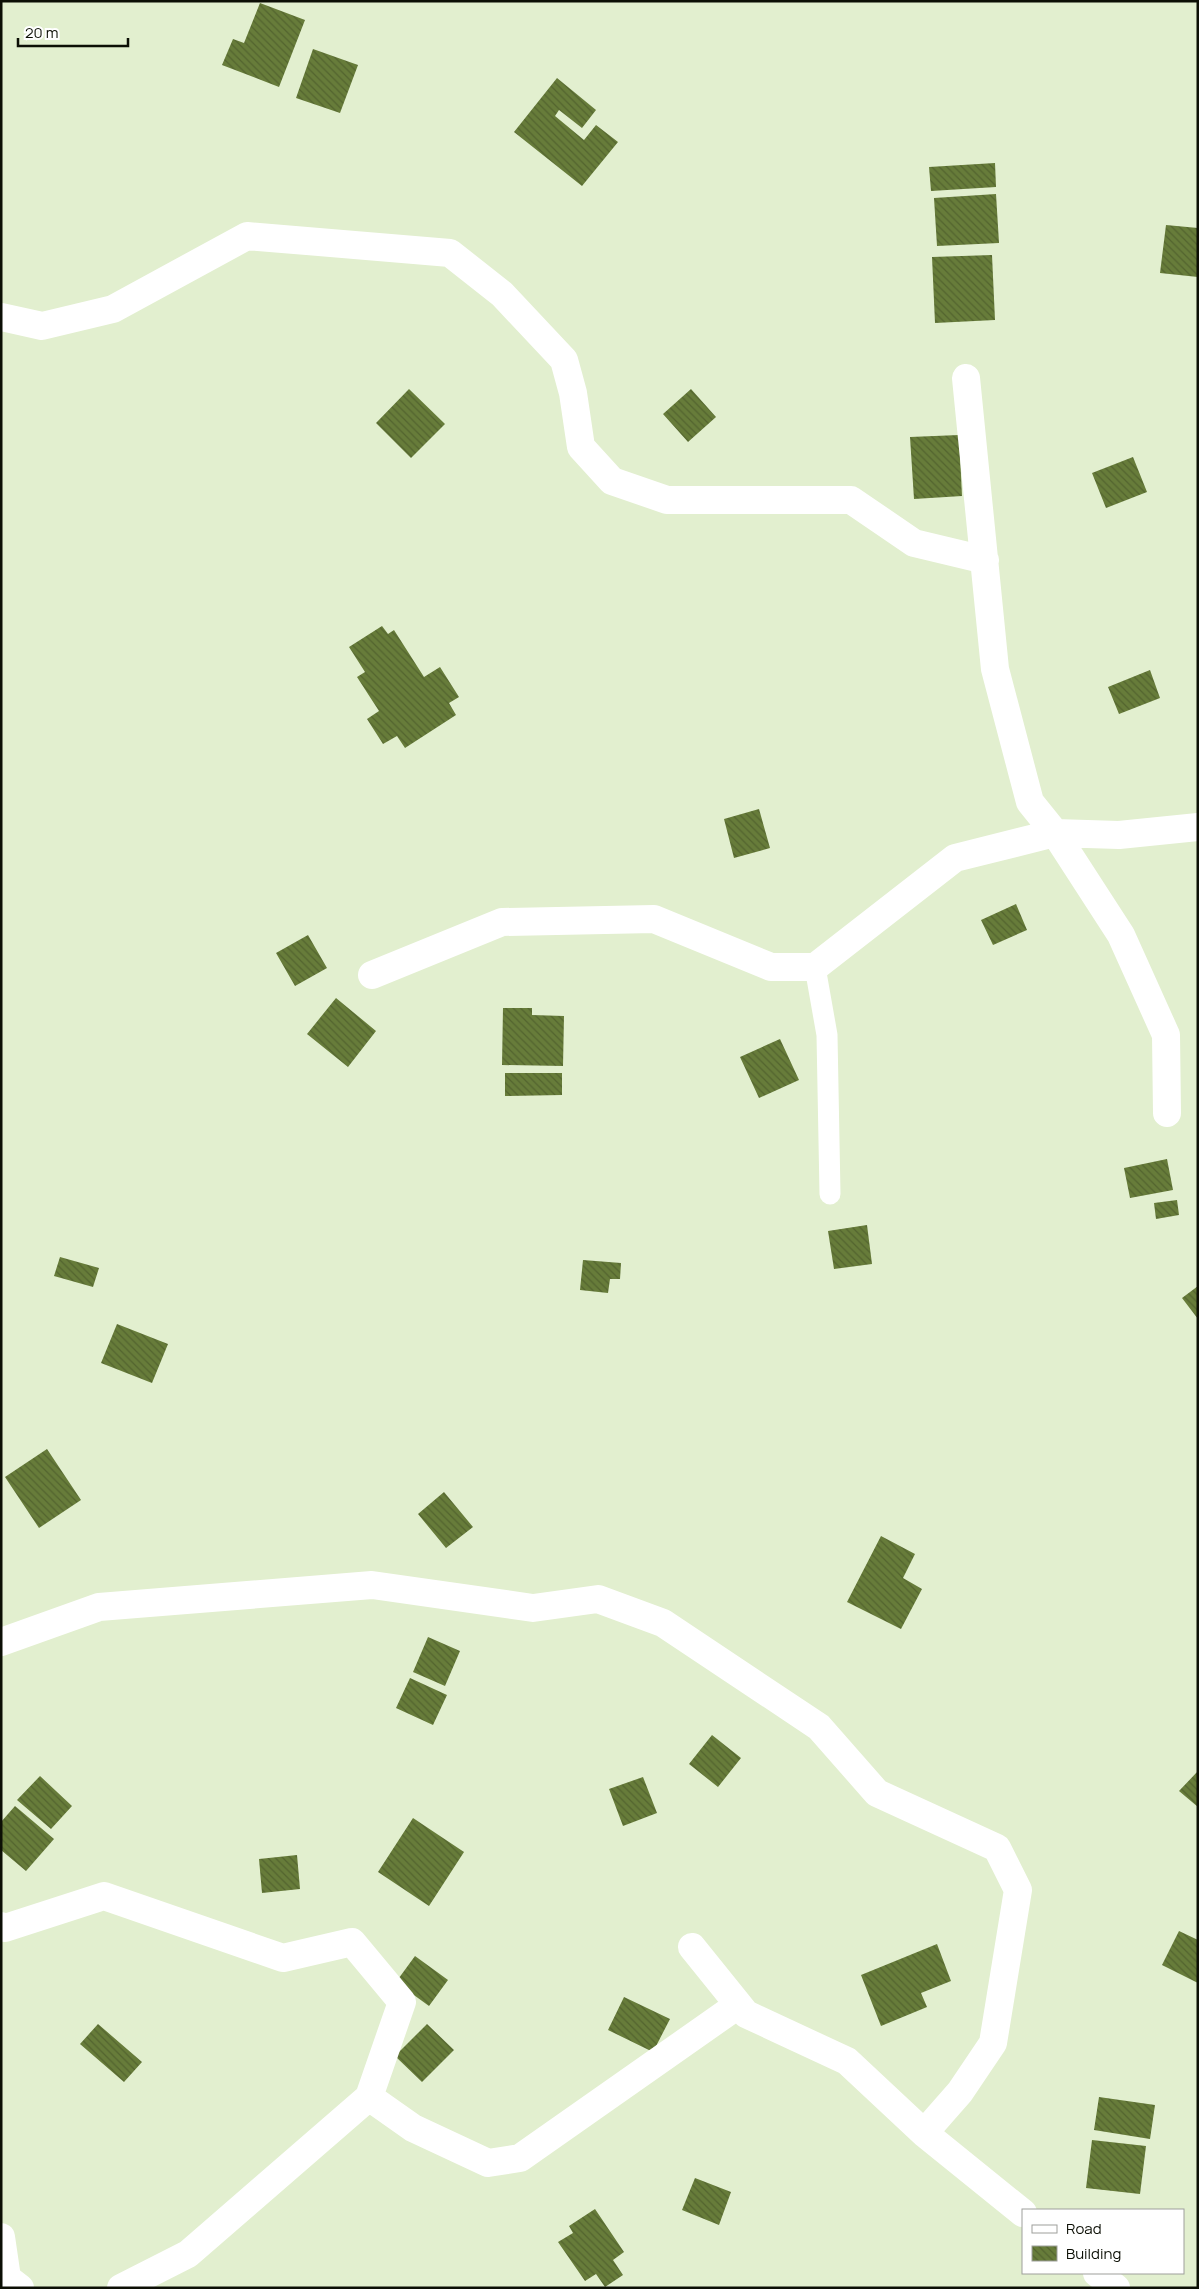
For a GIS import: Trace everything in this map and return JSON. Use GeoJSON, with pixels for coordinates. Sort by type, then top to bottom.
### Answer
{"type":"FeatureCollection","features":[{"type":"Feature","properties":{"kind":"street"},"geometry":{"type":"LineString","coordinates":[[1,317],[42,326],[113,309],[247,236],[450,253],[502,294],[564,360],[573,393],[581,447],[612,481],[666,500],[851,500],[914,543],[985,560]]}},
{"type":"Feature","properties":{"kind":"street"},"geometry":{"type":"LineString","coordinates":[[966,378],[995,669],[1030,802],[1055,833],[1121,935],[1166,1035],[1167,1113]]}},
{"type":"Feature","properties":{"kind":"street"},"geometry":{"type":"LineString","coordinates":[[372,975],[502,922],[654,919],[771,967],[815,968],[954,858],[1055,833],[1119,835],[1198,827]]}},
{"type":"Feature","properties":{"kind":"street"},"geometry":{"type":"LineString","coordinates":[[1,1642],[99,1608],[372,1585],[533,1608],[598,1599],[663,1623],[819,1726],[877,1793],[997,1848],[1014,1881],[1018,1890],[992,2043],[960,2092],[924,2133]]}},
{"type":"Feature","properties":{"kind":"street"},"geometry":{"type":"LineString","coordinates":[[1,1926],[5,1928],[104,1896],[283,1958],[352,1942],[402,2002],[369,2096],[188,2254],[121,2288]]}},
{"type":"Feature","properties":{"kind":"street"},"geometry":{"type":"LineString","coordinates":[[692,1947],[746,2014],[847,2062],[924,2133],[1022,2212]]}},
{"type":"Feature","properties":{"kind":"street"},"geometry":{"type":"LineString","coordinates":[[369,2096],[412,2128],[488,2163],[520,2158],[738,2005]]}},
{"type":"Feature","properties":{"kind":"street"},"geometry":{"type":"LineString","coordinates":[[1,2237],[7,2278],[20,2288]]}},
{"type":"Feature","properties":{"kind":"street"},"geometry":{"type":"LineString","coordinates":[[1098,2274],[1116,2288]]}},
{"type":"Feature","properties":{"kind":"lane"},"geometry":{"type":"LineString","coordinates":[[815,968],[827,1035],[830,1194]]}},
{"type":"Feature","properties":{"kind":"building"},"geometry":{"type":"Polygon","coordinates":[[[260,3],[305,20],[279,87],[222,65],[233,39],[244,43],[260,3]]]}},
{"type":"Feature","properties":{"kind":"building"},"geometry":{"type":"Polygon","coordinates":[[[313,49],[358,65],[340,113],[296,98],[313,49]]]}},
{"type":"Feature","properties":{"kind":"building"},"geometry":{"type":"Polygon","coordinates":[[[557,78],[596,110],[582,128],[559,110],[555,116],[584,140],[596,125],[618,142],[582,186],[514,132],[557,78]]]}},
{"type":"Feature","properties":{"kind":"building"},"geometry":{"type":"Polygon","coordinates":[[[995,163],[996,187],[931,191],[929,167],[995,163]]]}},
{"type":"Feature","properties":{"kind":"building"},"geometry":{"type":"Polygon","coordinates":[[[996,194],[999,243],[937,246],[934,198],[996,194]]]}},
{"type":"Feature","properties":{"kind":"building"},"geometry":{"type":"Polygon","coordinates":[[[1166,225],[1198,228],[1198,277],[1160,273],[1166,225]]]}},
{"type":"Feature","properties":{"kind":"building"},"geometry":{"type":"Polygon","coordinates":[[[992,255],[995,320],[935,323],[932,257],[992,255]]]}},
{"type":"Feature","properties":{"kind":"building"},"geometry":{"type":"Polygon","coordinates":[[[409,389],[445,424],[411,458],[376,423],[409,389]]]}},
{"type":"Feature","properties":{"kind":"building"},"geometry":{"type":"Polygon","coordinates":[[[691,389],[716,417],[688,442],[663,414],[691,389]]]}},
{"type":"Feature","properties":{"kind":"building"},"geometry":{"type":"Polygon","coordinates":[[[959,435],[962,496],[914,499],[910,437],[959,435]]]}},
{"type":"Feature","properties":{"kind":"building"},"geometry":{"type":"Polygon","coordinates":[[[1133,457],[1147,492],[1106,508],[1092,473],[1133,457]]]}},
{"type":"Feature","properties":{"kind":"building"},"geometry":{"type":"Polygon","coordinates":[[[382,626],[388,634],[394,630],[424,677],[440,667],[459,697],[449,703],[456,715],[405,748],[397,736],[383,744],[367,719],[379,711],[357,677],[365,672],[349,647],[382,626]]]}},
{"type":"Feature","properties":{"kind":"building"},"geometry":{"type":"Polygon","coordinates":[[[1150,670],[1160,698],[1119,714],[1108,687],[1150,670]]]}},
{"type":"Feature","properties":{"kind":"building"},"geometry":{"type":"Polygon","coordinates":[[[759,809],[770,848],[734,858],[724,819],[759,809]]]}},
{"type":"Feature","properties":{"kind":"building"},"geometry":{"type":"Polygon","coordinates":[[[1016,904],[1027,930],[993,945],[981,920],[1016,904]]]}},
{"type":"Feature","properties":{"kind":"building"},"geometry":{"type":"Polygon","coordinates":[[[308,935],[327,968],[295,986],[276,953],[308,935]]]}},
{"type":"Feature","properties":{"kind":"building"},"geometry":{"type":"Polygon","coordinates":[[[336,998],[376,1031],[348,1067],[307,1034],[336,998]]]}},
{"type":"Feature","properties":{"kind":"building"},"geometry":{"type":"Polygon","coordinates":[[[503,1008],[532,1008],[532,1015],[564,1016],[563,1066],[502,1065],[503,1008]]]}},
{"type":"Feature","properties":{"kind":"building"},"geometry":{"type":"Polygon","coordinates":[[[780,1039],[799,1080],[759,1098],[740,1057],[780,1039]]]}},
{"type":"Feature","properties":{"kind":"building"},"geometry":{"type":"Polygon","coordinates":[[[505,1073],[562,1073],[562,1095],[505,1096],[505,1073]]]}},
{"type":"Feature","properties":{"kind":"building"},"geometry":{"type":"Polygon","coordinates":[[[1167,1159],[1173,1190],[1130,1198],[1124,1168],[1167,1159]]]}},
{"type":"Feature","properties":{"kind":"building"},"geometry":{"type":"Polygon","coordinates":[[[1177,1200],[1179,1215],[1156,1219],[1154,1203],[1177,1200]]]}},
{"type":"Feature","properties":{"kind":"building"},"geometry":{"type":"Polygon","coordinates":[[[867,1225],[872,1264],[834,1269],[828,1231],[867,1225]]]}},
{"type":"Feature","properties":{"kind":"building"},"geometry":{"type":"Polygon","coordinates":[[[60,1257],[99,1268],[93,1287],[54,1276],[60,1257]]]}},
{"type":"Feature","properties":{"kind":"building"},"geometry":{"type":"Polygon","coordinates":[[[583,1260],[621,1263],[620,1279],[610,1279],[608,1293],[580,1290],[583,1260]]]}},
{"type":"Feature","properties":{"kind":"building"},"geometry":{"type":"Polygon","coordinates":[[[1198,1286],[1198,1319],[1182,1298],[1198,1286]]]}},
{"type":"Feature","properties":{"kind":"building"},"geometry":{"type":"Polygon","coordinates":[[[117,1324],[168,1344],[152,1383],[101,1363],[117,1324]]]}},
{"type":"Feature","properties":{"kind":"building"},"geometry":{"type":"Polygon","coordinates":[[[47,1449],[81,1500],[39,1528],[5,1477],[47,1449]]]}},
{"type":"Feature","properties":{"kind":"building"},"geometry":{"type":"Polygon","coordinates":[[[444,1492],[473,1527],[446,1548],[418,1514],[444,1492]]]}},
{"type":"Feature","properties":{"kind":"building"},"geometry":{"type":"Polygon","coordinates":[[[881,1536],[915,1554],[903,1578],[922,1589],[901,1629],[847,1602],[881,1536]]]}},
{"type":"Feature","properties":{"kind":"building"},"geometry":{"type":"Polygon","coordinates":[[[428,1637],[460,1651],[445,1686],[413,1672],[428,1637]]]}},
{"type":"Feature","properties":{"kind":"building"},"geometry":{"type":"Polygon","coordinates":[[[410,1678],[447,1695],[433,1725],[396,1708],[410,1678]]]}},
{"type":"Feature","properties":{"kind":"building"},"geometry":{"type":"Polygon","coordinates":[[[712,1735],[741,1758],[718,1787],[689,1764],[712,1735]]]}},
{"type":"Feature","properties":{"kind":"building"},"geometry":{"type":"Polygon","coordinates":[[[1198,1771],[1198,1807],[1179,1791],[1198,1771]]]}},
{"type":"Feature","properties":{"kind":"building"},"geometry":{"type":"Polygon","coordinates":[[[40,1776],[72,1806],[51,1829],[17,1800],[40,1776]]]}},
{"type":"Feature","properties":{"kind":"building"},"geometry":{"type":"Polygon","coordinates":[[[643,1777],[657,1813],[623,1826],[609,1789],[643,1777]]]}},
{"type":"Feature","properties":{"kind":"building"},"geometry":{"type":"Polygon","coordinates":[[[15,1806],[54,1839],[26,1871],[1,1850],[1,1822],[15,1806]]]}},
{"type":"Feature","properties":{"kind":"building"},"geometry":{"type":"Polygon","coordinates":[[[413,1818],[464,1852],[429,1906],[378,1872],[413,1818]]]}},
{"type":"Feature","properties":{"kind":"building"},"geometry":{"type":"Polygon","coordinates":[[[297,1855],[300,1889],[262,1893],[259,1859],[297,1855]]]}},
{"type":"Feature","properties":{"kind":"building"},"geometry":{"type":"Polygon","coordinates":[[[1179,1931],[1198,1940],[1198,1983],[1162,1965],[1179,1931]]]}},
{"type":"Feature","properties":{"kind":"building"},"geometry":{"type":"Polygon","coordinates":[[[937,1944],[951,1981],[921,1993],[927,2007],[881,2026],[861,1975],[937,1944]]]}},
{"type":"Feature","properties":{"kind":"building"},"geometry":{"type":"Polygon","coordinates":[[[415,1956],[448,1980],[429,2006],[396,1982],[415,1956]]]}},
{"type":"Feature","properties":{"kind":"building"},"geometry":{"type":"Polygon","coordinates":[[[624,1997],[670,2019],[653,2052],[608,2030],[624,1997]]]}},
{"type":"Feature","properties":{"kind":"building"},"geometry":{"type":"Polygon","coordinates":[[[98,2024],[142,2062],[124,2082],[80,2044],[98,2024]]]}},
{"type":"Feature","properties":{"kind":"building"},"geometry":{"type":"Polygon","coordinates":[[[427,2024],[454,2050],[422,2082],[395,2056],[427,2024]]]}},
{"type":"Feature","properties":{"kind":"building"},"geometry":{"type":"Polygon","coordinates":[[[1099,2097],[1155,2105],[1150,2139],[1094,2130],[1099,2097]]]}},
{"type":"Feature","properties":{"kind":"building"},"geometry":{"type":"Polygon","coordinates":[[[1092,2140],[1146,2146],[1140,2194],[1086,2188],[1092,2140]]]}},
{"type":"Feature","properties":{"kind":"building"},"geometry":{"type":"Polygon","coordinates":[[[695,2178],[731,2192],[719,2225],[682,2210],[695,2178]]]}},
{"type":"Feature","properties":{"kind":"building"},"geometry":{"type":"Polygon","coordinates":[[[595,2209],[624,2252],[613,2260],[623,2275],[605,2287],[596,2274],[585,2281],[558,2242],[573,2233],[569,2226],[595,2209]]]}}]}
